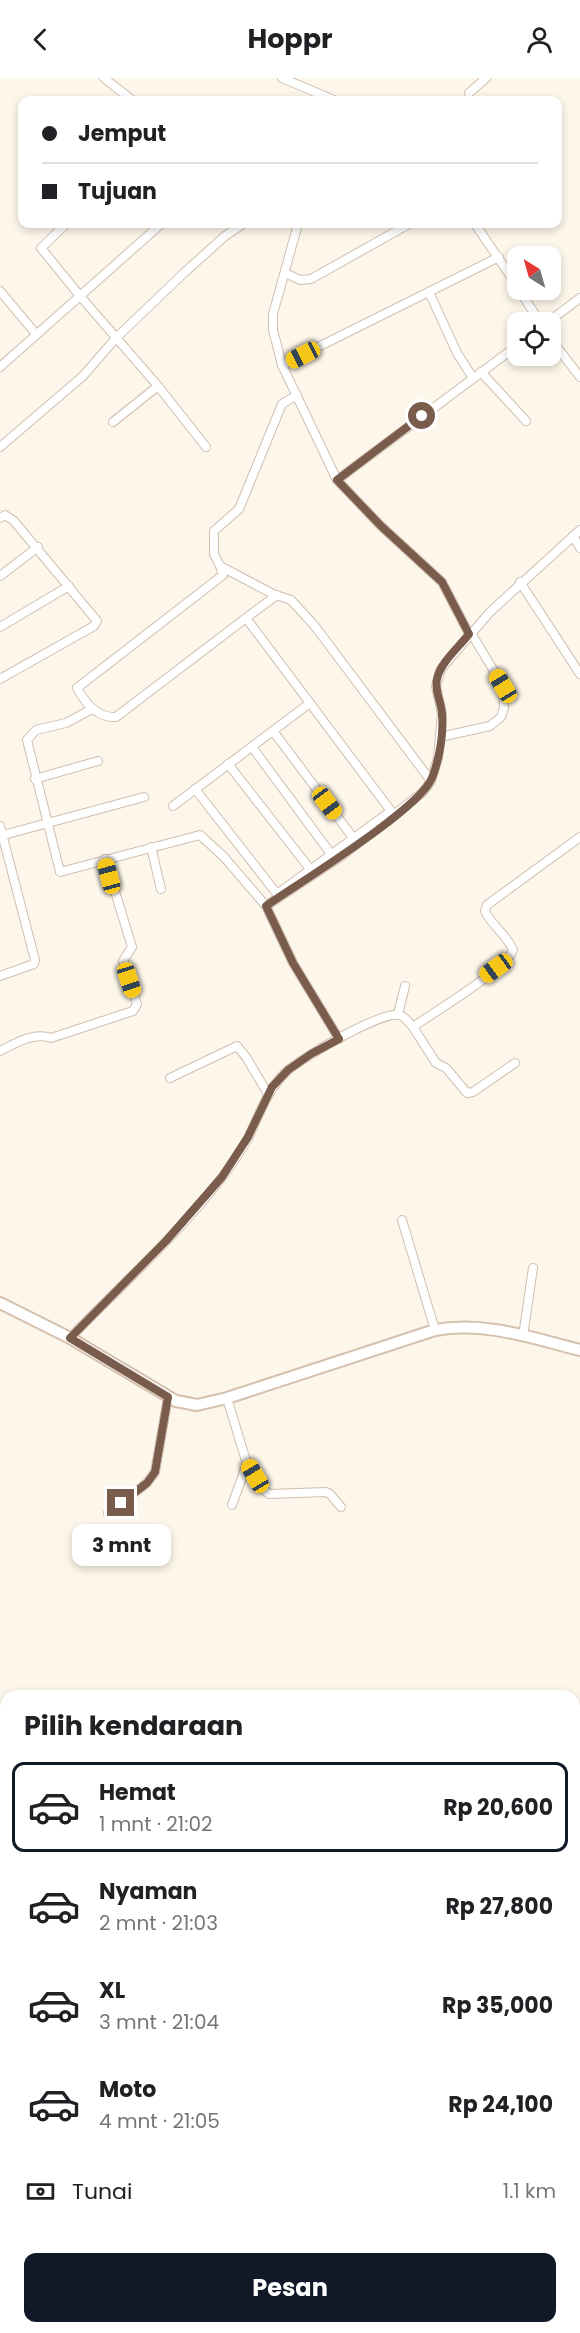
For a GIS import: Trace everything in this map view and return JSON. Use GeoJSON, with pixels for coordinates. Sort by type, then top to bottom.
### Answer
{"type":"FeatureCollection","features":[{"type":"Feature","properties":{"kind":"street"},"geometry":{"type":"LineString","coordinates":[[104,78],[127,96]]}},
{"type":"Feature","properties":{"kind":"street"},"geometry":{"type":"LineString","coordinates":[[282,78],[325,96]]}},
{"type":"Feature","properties":{"kind":"street"},"geometry":{"type":"LineString","coordinates":[[469,93],[486,78]]}},
{"type":"Feature","properties":{"kind":"street"},"geometry":{"type":"LineString","coordinates":[[62,228],[41,248],[158,386],[206,447]]}},
{"type":"Feature","properties":{"kind":"street"},"geometry":{"type":"LineString","coordinates":[[0,367],[156,228]]}},
{"type":"Feature","properties":{"kind":"street"},"geometry":{"type":"LineString","coordinates":[[0,447],[83,376],[116,338],[193,264],[237,228]]}},
{"type":"Feature","properties":{"kind":"street"},"geometry":{"type":"LineString","coordinates":[[297,228],[273,314],[273,330],[282,365],[337,480],[381,526],[442,582],[470,634],[503,686],[504,708],[501,717],[490,726],[440,737]]}},
{"type":"Feature","properties":{"kind":"street"},"geometry":{"type":"LineString","coordinates":[[285,273],[300,280],[311,279],[402,228]]}},
{"type":"Feature","properties":{"kind":"street"},"geometry":{"type":"LineString","coordinates":[[478,228],[507,270]]}},
{"type":"Feature","properties":{"kind":"street"},"geometry":{"type":"LineString","coordinates":[[282,365],[499,257]]}},
{"type":"Feature","properties":{"kind":"street"},"geometry":{"type":"LineString","coordinates":[[0,291],[36,334]]}},
{"type":"Feature","properties":{"kind":"street"},"geometry":{"type":"LineString","coordinates":[[429,292],[457,353],[473,378]]}},
{"type":"Feature","properties":{"kind":"street"},"geometry":{"type":"LineString","coordinates":[[561,312],[580,298]]}},
{"type":"Feature","properties":{"kind":"street"},"geometry":{"type":"LineString","coordinates":[[561,352],[580,377]]}},
{"type":"Feature","properties":{"kind":"street"},"geometry":{"type":"LineString","coordinates":[[337,480],[507,353]]}},
{"type":"Feature","properties":{"kind":"street"},"geometry":{"type":"LineString","coordinates":[[481,372],[526,421]]}},
{"type":"Feature","properties":{"kind":"street"},"geometry":{"type":"LineString","coordinates":[[113,422],[158,386]]}},
{"type":"Feature","properties":{"kind":"street"},"geometry":{"type":"LineString","coordinates":[[277,595],[116,717],[108,717],[92,709],[77,688],[223,574],[214,555],[214,531],[239,509],[282,404],[297,395]]}},
{"type":"Feature","properties":{"kind":"street"},"geometry":{"type":"LineString","coordinates":[[0,518],[10,516],[96,618],[96,624],[0,679]]}},
{"type":"Feature","properties":{"kind":"street"},"geometry":{"type":"LineString","coordinates":[[266,906],[343,855],[423,792],[431,781],[438,758],[442,714],[436,686],[437,677],[470,634],[520,582],[580,530]]}},
{"type":"Feature","properties":{"kind":"street"},"geometry":{"type":"LineString","coordinates":[[573,536],[580,548]]}},
{"type":"Feature","properties":{"kind":"street"},"geometry":{"type":"LineString","coordinates":[[0,576],[38,547]]}},
{"type":"Feature","properties":{"kind":"street"},"geometry":{"type":"LineString","coordinates":[[220,566],[291,600],[314,625],[431,781]]}},
{"type":"Feature","properties":{"kind":"street"},"geometry":{"type":"LineString","coordinates":[[520,582],[580,674]]}},
{"type":"Feature","properties":{"kind":"street"},"geometry":{"type":"LineString","coordinates":[[0,627],[69,586]]}},
{"type":"Feature","properties":{"kind":"street"},"geometry":{"type":"LineString","coordinates":[[246,618],[393,814]]}},
{"type":"Feature","properties":{"kind":"street"},"geometry":{"type":"LineString","coordinates":[[173,806],[310,703]]}},
{"type":"Feature","properties":{"kind":"street"},"geometry":{"type":"LineString","coordinates":[[92,709],[66,723],[36,730],[27,740],[60,873],[200,835],[224,857],[266,906],[293,963],[339,1039]]}},
{"type":"Feature","properties":{"kind":"street"},"geometry":{"type":"LineString","coordinates":[[273,731],[354,839]]}},
{"type":"Feature","properties":{"kind":"street"},"geometry":{"type":"LineString","coordinates":[[252,747],[331,854]]}},
{"type":"Feature","properties":{"kind":"street"},"geometry":{"type":"LineString","coordinates":[[35,779],[98,761]]}},
{"type":"Feature","properties":{"kind":"street"},"geometry":{"type":"LineString","coordinates":[[228,764],[310,869]]}},
{"type":"Feature","properties":{"kind":"street"},"geometry":{"type":"LineString","coordinates":[[195,789],[277,894],[331,854],[393,814]]}},
{"type":"Feature","properties":{"kind":"street"},"geometry":{"type":"LineString","coordinates":[[1,836],[144,797]]}},
{"type":"Feature","properties":{"kind":"street"},"geometry":{"type":"LineString","coordinates":[[0,826],[35,960],[34,964],[26,968],[0,976]]}},
{"type":"Feature","properties":{"kind":"street"},"geometry":{"type":"LineString","coordinates":[[412,1027],[510,957],[513,950],[510,943],[484,911],[487,905],[580,837]]}},
{"type":"Feature","properties":{"kind":"street"},"geometry":{"type":"LineString","coordinates":[[151,848],[161,889]]}},
{"type":"Feature","properties":{"kind":"street"},"geometry":{"type":"LineString","coordinates":[[0,1051],[33,1036],[41,1035],[51,1038],[133,1011],[135,1008],[137,1004],[123,961],[132,947],[105,860]]}},
{"type":"Feature","properties":{"kind":"street"},"geometry":{"type":"LineString","coordinates":[[398,1014],[405,986]]}},
{"type":"Feature","properties":{"kind":"street"},"geometry":{"type":"LineString","coordinates":[[70,1338],[166,1241],[222,1177],[248,1137],[268,1094],[288,1070],[311,1054],[378,1020],[398,1014],[404,1017],[412,1027],[436,1063],[446,1068],[467,1093],[472,1092],[515,1063]]}},
{"type":"Feature","properties":{"kind":"street"},"geometry":{"type":"LineString","coordinates":[[170,1078],[237,1046],[268,1094]]}},
{"type":"Feature","properties":{"kind":"street"},"geometry":{"type":"LineString","coordinates":[[402,1220],[435,1330]]}},
{"type":"Feature","properties":{"kind":"street"},"geometry":{"type":"LineString","coordinates":[[523,1336],[533,1268]]}},
{"type":"Feature","properties":{"kind":"street"},"geometry":{"type":"LineString","coordinates":[[0,1303],[70,1338],[168,1397],[186,1404],[197,1405],[227,1398],[435,1330],[467,1326],[523,1336],[580,1350]]}},
{"type":"Feature","properties":{"kind":"street"},"geometry":{"type":"LineString","coordinates":[[108,1513],[147,1483],[155,1472],[168,1397]]}},
{"type":"Feature","properties":{"kind":"street"},"geometry":{"type":"LineString","coordinates":[[227,1398],[248,1464],[262,1488],[269,1494],[326,1492],[341,1507]]}},
{"type":"Feature","properties":{"kind":"street"},"geometry":{"type":"LineString","coordinates":[[232,1505],[248,1464]]}},
{"type":"Feature","properties":{"kind":"route"},"geometry":{"type":"LineString","coordinates":[[121,1503],[147,1483],[155,1472],[168,1397],[70,1338],[166,1241],[222,1177],[248,1137],[272,1087],[288,1070],[339,1039],[293,963],[266,906],[343,855],[407,807],[423,792],[431,781],[435,769],[442,714],[436,686],[437,677],[469,634],[442,582],[381,526],[337,480],[422,416]]}}]}
